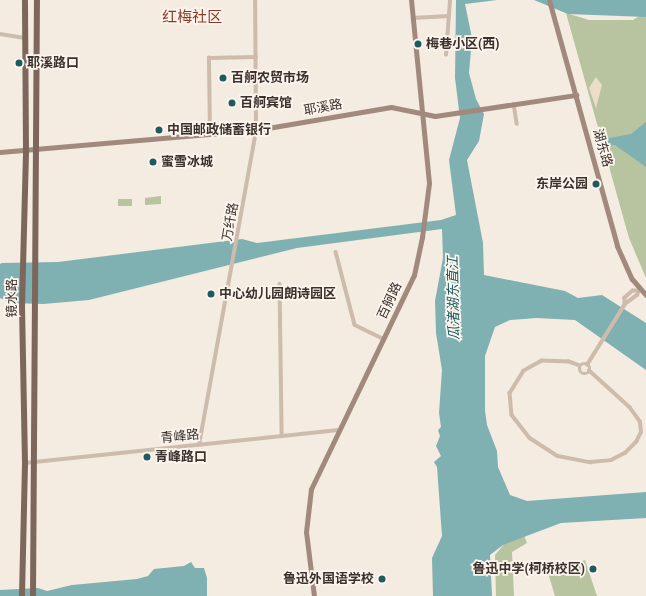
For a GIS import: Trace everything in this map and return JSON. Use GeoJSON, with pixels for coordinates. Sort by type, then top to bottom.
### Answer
{"type":"FeatureCollection","features":[{"type":"Feature","properties":{"kind":"main road","name":"镜水路"},"geometry":{"type":"LineString","coordinates":[[22,596],[25,463],[22,306],[26,150],[25,0]]}},
{"type":"Feature","properties":{"kind":"main road","name":"镜水路"},"geometry":{"type":"LineString","coordinates":[[33,596],[36,462],[34,306],[37,150],[37,0]]}},
{"type":"Feature","properties":{"kind":"street","name":"万纤路"},"geometry":{"type":"LineString","coordinates":[[199,445],[239,235],[256,130],[255,0]]}},
{"type":"Feature","properties":{"kind":"street","name":"百舸路"},"geometry":{"type":"LineString","coordinates":[[314,596],[306,532],[311,489],[338,430],[384,339],[414,275],[422,237],[429,183],[411,0]]}},
{"type":"Feature","properties":{"kind":"street"},"geometry":{"type":"LineString","coordinates":[[446,55],[450,0]]}},
{"type":"Feature","properties":{"kind":"street","name":"湖东路"},"geometry":{"type":"LineString","coordinates":[[549,0],[618,246],[638,290],[646,295]]}},
{"type":"Feature","properties":{"kind":"street"},"geometry":{"type":"LineString","coordinates":[[413,18],[449,16]]}},
{"type":"Feature","properties":{"kind":"street"},"geometry":{"type":"LineString","coordinates":[[0,34],[25,38]]}},
{"type":"Feature","properties":{"kind":"street"},"geometry":{"type":"LineString","coordinates":[[210,134],[209,58],[256,57]]}},
{"type":"Feature","properties":{"kind":"street","name":"耶溪路"},"geometry":{"type":"LineString","coordinates":[[0,152],[256,130],[391,107],[423,112],[435,116],[576,95]]}},
{"type":"Feature","properties":{"kind":"street"},"geometry":{"type":"LineString","coordinates":[[514,104],[517,124]]}},
{"type":"Feature","properties":{"kind":"street"},"geometry":{"type":"LineString","coordinates":[[336,252],[355,325],[384,339]]}},
{"type":"Feature","properties":{"kind":"street"},"geometry":{"type":"LineString","coordinates":[[280,284],[282,436]]}},
{"type":"Feature","properties":{"kind":"street"},"geometry":{"type":"LineString","coordinates":[[623,305],[637,295],[638,290]]}},
{"type":"Feature","properties":{"kind":"street"},"geometry":{"type":"LineString","coordinates":[[587,365],[589,371],[634,412],[641,428],[640,436],[631,447],[610,460],[590,462],[558,456],[530,438],[512,415],[510,393],[524,372],[542,361],[569,362],[580,366],[587,365],[601,346],[623,305],[625,298],[633,291],[638,290]]}},
{"type":"Feature","properties":{"kind":"street"},"geometry":{"type":"LineString","coordinates":[[580,366],[582,373],[589,371]]}},
{"type":"Feature","properties":{"kind":"street","name":"青峰路"},"geometry":{"type":"LineString","coordinates":[[25,463],[338,430]]}},
{"type":"Feature","properties":{"kind":"green space"},"geometry":{"type":"Polygon","coordinates":[[[566,13],[589,20],[633,20],[639,16],[646,16],[646,278],[629,238],[566,13]]]}},
{"type":"Feature","properties":{"kind":"green space"},"geometry":{"type":"Polygon","coordinates":[[[161,196],[161,204],[145,205],[145,198],[161,196]]]}},
{"type":"Feature","properties":{"kind":"green space"},"geometry":{"type":"Polygon","coordinates":[[[118,199],[132,199],[132,206],[118,206],[118,199]]]}},
{"type":"Feature","properties":{"kind":"green space"},"geometry":{"type":"Polygon","coordinates":[[[524,535],[527,543],[512,552],[514,596],[496,596],[495,555],[505,543],[524,535]]]}},
{"type":"Feature","properties":{"kind":"green space"},"geometry":{"type":"Polygon","coordinates":[[[585,560],[597,596],[555,596],[548,573],[585,560]]]}},
{"type":"Feature","properties":{"kind":"shaded area"},"geometry":{"type":"Polygon","coordinates":[[[596,77],[602,85],[596,108],[589,88],[596,77]]]}},
{"type":"Feature","properties":{"kind":"water","name":"瓜渚湖东直江"},"geometry":{"type":"Polygon","coordinates":[[[456,0],[497,0],[465,4],[472,38],[469,73],[476,99],[484,114],[479,141],[467,160],[483,243],[484,275],[565,291],[578,298],[602,295],[646,323],[646,370],[575,320],[537,318],[510,320],[495,327],[485,356],[485,411],[487,425],[497,451],[498,467],[510,495],[527,501],[646,492],[646,518],[561,523],[503,545],[490,555],[492,596],[433,596],[432,558],[442,536],[437,467],[434,462],[441,456],[436,446],[440,436],[438,430],[441,427],[439,413],[442,370],[436,333],[435,301],[443,258],[442,229],[297,248],[89,300],[43,304],[12,303],[0,298],[0,264],[2,263],[58,262],[242,239],[257,243],[441,220],[456,215],[449,160],[460,118],[455,78],[456,0]]]}},
{"type":"Feature","properties":{"kind":"water"},"geometry":{"type":"Polygon","coordinates":[[[534,0],[646,0],[646,17],[568,14],[534,0]]]}},
{"type":"Feature","properties":{"kind":"water"},"geometry":{"type":"Polygon","coordinates":[[[646,122],[646,167],[615,145],[599,145],[598,140],[631,134],[646,122]]]}},
{"type":"Feature","properties":{"kind":"water"},"geometry":{"type":"Polygon","coordinates":[[[191,562],[195,568],[204,568],[207,578],[207,596],[0,596],[0,590],[38,588],[47,591],[72,585],[137,579],[148,576],[154,569],[184,566],[191,562]]]}},
{"type":"Feature","properties":{"kind":"place","name":"梅巷小区(西)"},"geometry":{"type":"Point","coordinates":[418,44]}},
{"type":"Feature","properties":{"kind":"place","name":"耶溪路口"},"geometry":{"type":"Point","coordinates":[19,63]}},
{"type":"Feature","properties":{"kind":"place","name":"百舸农贸市场"},"geometry":{"type":"Point","coordinates":[223,78]}},
{"type":"Feature","properties":{"kind":"place","name":"百舸宾馆"},"geometry":{"type":"Point","coordinates":[232,103]}},
{"type":"Feature","properties":{"kind":"place","name":"中国邮政储蓄银行"},"geometry":{"type":"Point","coordinates":[159,130]}},
{"type":"Feature","properties":{"kind":"place","name":"蜜雪冰城"},"geometry":{"type":"Point","coordinates":[153,162]}},
{"type":"Feature","properties":{"kind":"place","name":"东岸公园"},"geometry":{"type":"Point","coordinates":[596,184]}},
{"type":"Feature","properties":{"kind":"place","name":"中心幼儿园朗诗园区"},"geometry":{"type":"Point","coordinates":[211,294]}},
{"type":"Feature","properties":{"kind":"place","name":"青峰路口"},"geometry":{"type":"Point","coordinates":[147,457]}},
{"type":"Feature","properties":{"kind":"place","name":"鲁迅中学(柯桥校区)"},"geometry":{"type":"Point","coordinates":[593,569]}},
{"type":"Feature","properties":{"kind":"place","name":"鲁迅外国语学校"},"geometry":{"type":"Point","coordinates":[382,579]}},
{"type":"Feature","properties":{"kind":"district","name":"红梅社区"},"geometry":{"type":"Point","coordinates":[192,18]}}]}
